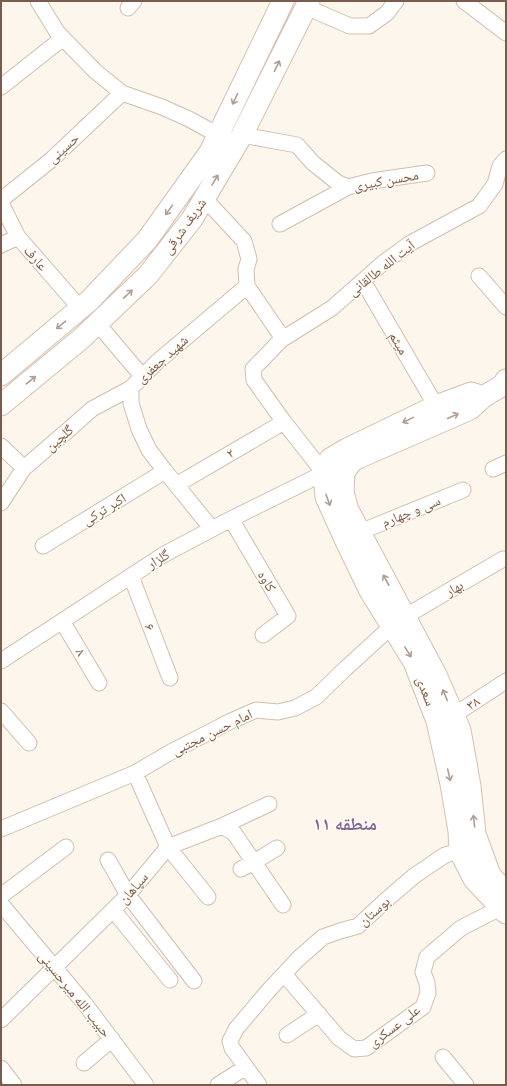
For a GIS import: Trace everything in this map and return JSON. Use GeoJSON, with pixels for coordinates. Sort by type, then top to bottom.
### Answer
{"type":"FeatureCollection","features":[{"type":"Feature","properties":{"kind":"street"},"geometry":{"type":"LineString","coordinates":[[38,1],[57,32],[95,71],[122,93],[169,110],[218,135]]}},
{"type":"Feature","properties":{"kind":"street"},"geometry":{"type":"LineString","coordinates":[[307,4],[350,26],[369,26],[387,13],[396,1]]}},
{"type":"Feature","properties":{"kind":"street"},"geometry":{"type":"LineString","coordinates":[[464,1],[506,33]]}},
{"type":"Feature","properties":{"kind":"street","name":"شریف شرقی"},"geometry":{"type":"LineString","coordinates":[[1,374],[89,301],[147,240],[210,152],[277,4]]}},
{"type":"Feature","properties":{"kind":"street","name":"شریف شرقی"},"geometry":{"type":"LineString","coordinates":[[1,405],[82,338],[148,275],[192,219],[242,135],[307,4]]}},
{"type":"Feature","properties":{"kind":"street"},"geometry":{"type":"LineString","coordinates":[[1,87],[63,38]]}},
{"type":"Feature","properties":{"kind":"street","name":"حسینی"},"geometry":{"type":"LineString","coordinates":[[1,201],[51,160],[122,93]]}},
{"type":"Feature","properties":{"kind":"street","name":"محسن کبیری"},"geometry":{"type":"LineString","coordinates":[[242,135],[297,145],[313,163],[338,183],[348,187],[372,181],[427,173]]}},
{"type":"Feature","properties":{"kind":"street","name":"آیت الله طالقانی"},"geometry":{"type":"LineString","coordinates":[[334,472],[284,422],[254,380],[253,369],[281,340],[332,308],[383,263],[409,244],[479,206],[495,184],[500,166],[506,159]]}},
{"type":"Feature","properties":{"kind":"street"},"geometry":{"type":"LineString","coordinates":[[280,224],[348,187]]}},
{"type":"Feature","properties":{"kind":"street"},"geometry":{"type":"LineString","coordinates":[[204,198],[244,241],[249,259],[246,269],[247,286],[282,337],[281,340]]}},
{"type":"Feature","properties":{"kind":"street","name":"عارف"},"geometry":{"type":"LineString","coordinates":[[1,201],[18,237],[80,308]]}},
{"type":"Feature","properties":{"kind":"street"},"geometry":{"type":"LineString","coordinates":[[1,245],[18,237]]}},
{"type":"Feature","properties":{"kind":"street"},"geometry":{"type":"LineString","coordinates":[[479,276],[506,307]]}},
{"type":"Feature","properties":{"kind":"street","name":"میثم"},"geometry":{"type":"LineString","coordinates":[[363,281],[436,406]]}},
{"type":"Feature","properties":{"kind":"street","name":"شهید جعفری"},"geometry":{"type":"LineString","coordinates":[[212,529],[164,471],[149,450],[139,429],[131,403],[131,388],[157,362],[247,286]]}},
{"type":"Feature","properties":{"kind":"street"},"geometry":{"type":"LineString","coordinates":[[97,323],[142,376]]}},
{"type":"Feature","properties":{"kind":"street"},"geometry":{"type":"LineString","coordinates":[[483,397],[471,393],[436,406],[347,449],[330,459],[334,472],[353,460],[470,409],[483,397],[505,386]]}},
{"type":"Feature","properties":{"kind":"street","name":"گلچین"},"geometry":{"type":"LineString","coordinates":[[1,503],[24,468],[92,409],[131,388]]}},
{"type":"Feature","properties":{"kind":"street","name":"۲"},"geometry":{"type":"LineString","coordinates":[[176,485],[284,422]]}},
{"type":"Feature","properties":{"kind":"street"},"geometry":{"type":"LineString","coordinates":[[1,446],[24,468]]}},
{"type":"Feature","properties":{"kind":"street","name":"اکبر ترکی"},"geometry":{"type":"LineString","coordinates":[[43,546],[164,471]]}},
{"type":"Feature","properties":{"kind":"street","name":"گلزار"},"geometry":{"type":"LineString","coordinates":[[1,661],[163,555],[231,519],[334,472]]}},
{"type":"Feature","properties":{"kind":"street","name":"سعدی"},"geometry":{"type":"LineString","coordinates":[[334,472],[326,497],[352,536],[370,591],[399,621],[414,662],[445,718],[460,730],[470,786],[475,834],[490,875],[504,904]]}},
{"type":"Feature","properties":{"kind":"street","name":"سی و چهارم"},"geometry":{"type":"LineString","coordinates":[[352,536],[463,490]]}},
{"type":"Feature","properties":{"kind":"street","name":"کاوه"},"geometry":{"type":"LineString","coordinates":[[231,519],[288,616],[263,635]]}},
{"type":"Feature","properties":{"kind":"street","name":"بهار"},"geometry":{"type":"LineString","coordinates":[[399,621],[503,559]]}},
{"type":"Feature","properties":{"kind":"street","name":"۶"},"geometry":{"type":"LineString","coordinates":[[131,576],[170,678]]}},
{"type":"Feature","properties":{"kind":"street","name":"۸"},"geometry":{"type":"LineString","coordinates":[[62,621],[99,683]]}},
{"type":"Feature","properties":{"kind":"street","name":"امام حسن مجتبی"},"geometry":{"type":"LineString","coordinates":[[3,825],[135,774],[169,753],[231,721],[256,710],[278,712],[295,708],[316,697],[344,669],[399,621]]}},
{"type":"Feature","properties":{"kind":"street","name":"۳۸"},"geometry":{"type":"LineString","coordinates":[[445,718],[506,681]]}},
{"type":"Feature","properties":{"kind":"street"},"geometry":{"type":"LineString","coordinates":[[1,711],[6,726],[29,743]]}},
{"type":"Feature","properties":{"kind":"street","name":"سعدی"},"geometry":{"type":"LineString","coordinates":[[445,718],[451,784],[459,831],[460,852],[474,879],[504,904]]}},
{"type":"Feature","properties":{"kind":"street"},"geometry":{"type":"LineString","coordinates":[[135,774],[168,847],[208,898]]}},
{"type":"Feature","properties":{"kind":"street","name":"سپاهان"},"geometry":{"type":"LineString","coordinates":[[1,1020],[128,895],[168,847],[222,826],[268,804]]}},
{"type":"Feature","properties":{"kind":"street"},"geometry":{"type":"LineString","coordinates":[[222,826],[234,833],[247,866],[283,906]]}},
{"type":"Feature","properties":{"kind":"street","name":"بوستان"},"geometry":{"type":"LineString","coordinates":[[246,1067],[232,1048],[230,1040],[236,1029],[298,959],[323,937],[358,926],[384,901],[414,876],[445,855],[480,846]]}},
{"type":"Feature","properties":{"kind":"street"},"geometry":{"type":"LineString","coordinates":[[1,896],[66,847]]}},
{"type":"Feature","properties":{"kind":"street"},"geometry":{"type":"LineString","coordinates":[[247,866],[277,848]]}},
{"type":"Feature","properties":{"kind":"street"},"geometry":{"type":"LineString","coordinates":[[108,860],[128,895],[194,981]]}},
{"type":"Feature","properties":{"kind":"street","name":"حبیب الله میرحسینی"},"geometry":{"type":"LineString","coordinates":[[1,904],[85,1004],[146,1085]]}},
{"type":"Feature","properties":{"kind":"street","name":"علی عسکری"},"geometry":{"type":"LineString","coordinates":[[284,974],[339,1038],[354,1049],[366,1048],[423,1007],[428,993],[427,983],[423,972],[427,957],[461,928],[504,904]]}},
{"type":"Feature","properties":{"kind":"street"},"geometry":{"type":"LineString","coordinates":[[113,910],[170,980]]}},
{"type":"Feature","properties":{"kind":"street"},"geometry":{"type":"LineString","coordinates":[[287,1035],[319,1014]]}},
{"type":"Feature","properties":{"kind":"street"},"geometry":{"type":"LineString","coordinates":[[84,1063],[112,1040]]}},
{"type":"Feature","properties":{"kind":"street"},"geometry":{"type":"LineString","coordinates":[[442,1057],[466,1085]]}},
{"type":"Feature","properties":{"kind":"street"},"geometry":{"type":"LineString","coordinates":[[218,1085],[246,1067],[259,1085]]}},
{"type":"Feature","properties":{"kind":"street"},"geometry":{"type":"LineString","coordinates":[[1,1068],[14,1085]]}},
{"type":"Feature","properties":{"kind":"district","name":"منطقه ۱۱"},"geometry":{"type":"Point","coordinates":[345,824]}}]}
